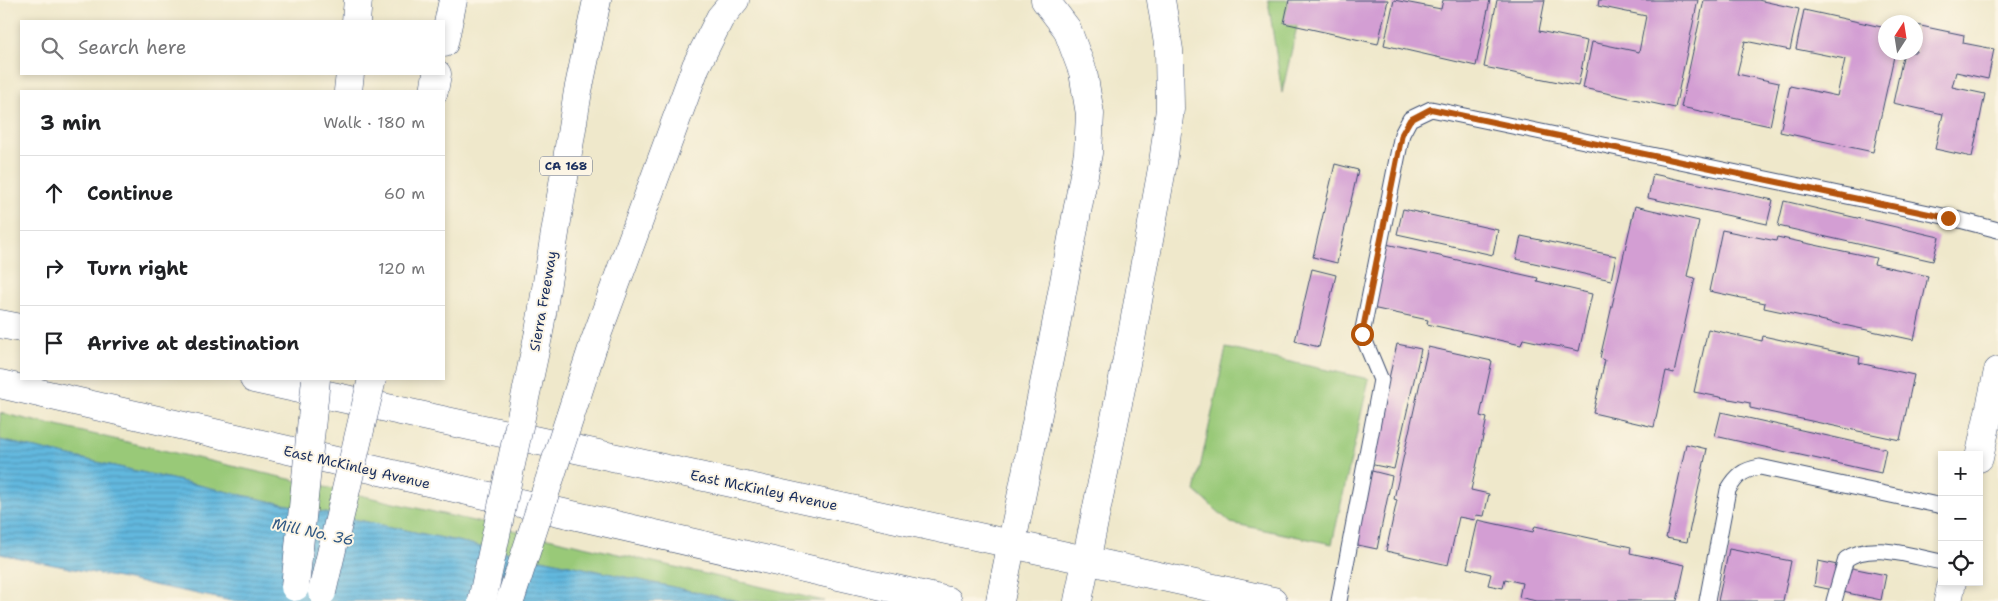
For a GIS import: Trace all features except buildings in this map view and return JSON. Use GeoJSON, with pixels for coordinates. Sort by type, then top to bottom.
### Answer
{"type":"FeatureCollection","features":[{"type":"Feature","properties":{"kind":"main road"},"geometry":{"type":"LineString","coordinates":[[356,20],[358,0]]}},
{"type":"Feature","properties":{"kind":"main road"},"geometry":{"type":"LineString","coordinates":[[445,39],[453,0]]}},
{"type":"Feature","properties":{"kind":"main road","name":"Sierra Freeway"},"geometry":{"type":"LineString","coordinates":[[482,601],[539,332],[578,91],[597,0]]}},
{"type":"Feature","properties":{"kind":"main road"},"geometry":{"type":"LineString","coordinates":[[510,601],[593,346],[696,66],[720,18],[735,0]]}},
{"type":"Feature","properties":{"kind":"main road"},"geometry":{"type":"LineString","coordinates":[[1000,601],[1088,153],[1090,114],[1084,72],[1067,29],[1045,0]]}},
{"type":"Feature","properties":{"kind":"main road"},"geometry":{"type":"LineString","coordinates":[[1078,601],[1132,334],[1163,163],[1170,109],[1169,50],[1162,0]]}},
{"type":"Feature","properties":{"kind":"main road"},"geometry":{"type":"LineString","coordinates":[[348,90],[350,75]]}},
{"type":"Feature","properties":{"kind":"main road"},"geometry":{"type":"LineString","coordinates":[[434,90],[437,75]]}},
{"type":"Feature","properties":{"kind":"main road"},"geometry":{"type":"LineString","coordinates":[[0,324],[20,328]]}},
{"type":"Feature","properties":{"kind":"main road"},"geometry":{"type":"LineString","coordinates":[[1981,451],[1998,372]]}},
{"type":"Feature","properties":{"kind":"main road","name":"East McKinley Avenue"},"geometry":{"type":"LineString","coordinates":[[259,380],[1274,601]]}},
{"type":"Feature","properties":{"kind":"main road"},"geometry":{"type":"LineString","coordinates":[[294,594],[316,380]]}},
{"type":"Feature","properties":{"kind":"main road"},"geometry":{"type":"LineString","coordinates":[[321,596],[372,380]]}},
{"type":"Feature","properties":{"kind":"main road","name":"East McKinley Avenue"},"geometry":{"type":"LineString","coordinates":[[0,384],[948,601]]}},
{"type":"Feature","properties":{"kind":"main road"},"geometry":{"type":"LineString","coordinates":[[1948,601],[1951,586]]}},
{"type":"Feature","properties":{"kind":"lane"},"geometry":{"type":"LineString","coordinates":[[1338,601],[1381,380],[1362,334],[1402,134],[1410,120],[1431,109],[1939,215],[1998,230]]}},
{"type":"Feature","properties":{"kind":"lane"},"geometry":{"type":"LineString","coordinates":[[1707,601],[1728,490],[1736,477],[1746,469],[1760,467],[1938,505]]}},
{"type":"Feature","properties":{"kind":"lane"},"geometry":{"type":"LineString","coordinates":[[1834,601],[1846,559],[1854,553],[1870,549],[1938,561]]}},
{"type":"Feature","properties":{"kind":"green space"},"geometry":{"type":"Polygon","coordinates":[[[1268,0],[1303,0],[1282,93],[1268,0]]]}},
{"type":"Feature","properties":{"kind":"green space"},"geometry":{"type":"Polygon","coordinates":[[[1226,348],[1369,379],[1332,544],[1231,523],[1195,491],[1226,348]]]}},
{"type":"Feature","properties":{"kind":"green space"},"geometry":{"type":"Polygon","coordinates":[[[0,413],[824,601],[738,601],[255,498],[0,440],[0,413]]]}},
{"type":"Feature","properties":{"kind":"water","name":"Mill No. 36"},"geometry":{"type":"Polygon","coordinates":[[[0,440],[255,498],[738,601],[232,601],[0,554],[0,440]]]}},
{"type":"Feature","properties":{"kind":"route"},"geometry":{"type":"LineString","coordinates":[[1362,334],[1402,134],[1410,120],[1431,109],[1948,218]]}}]}
